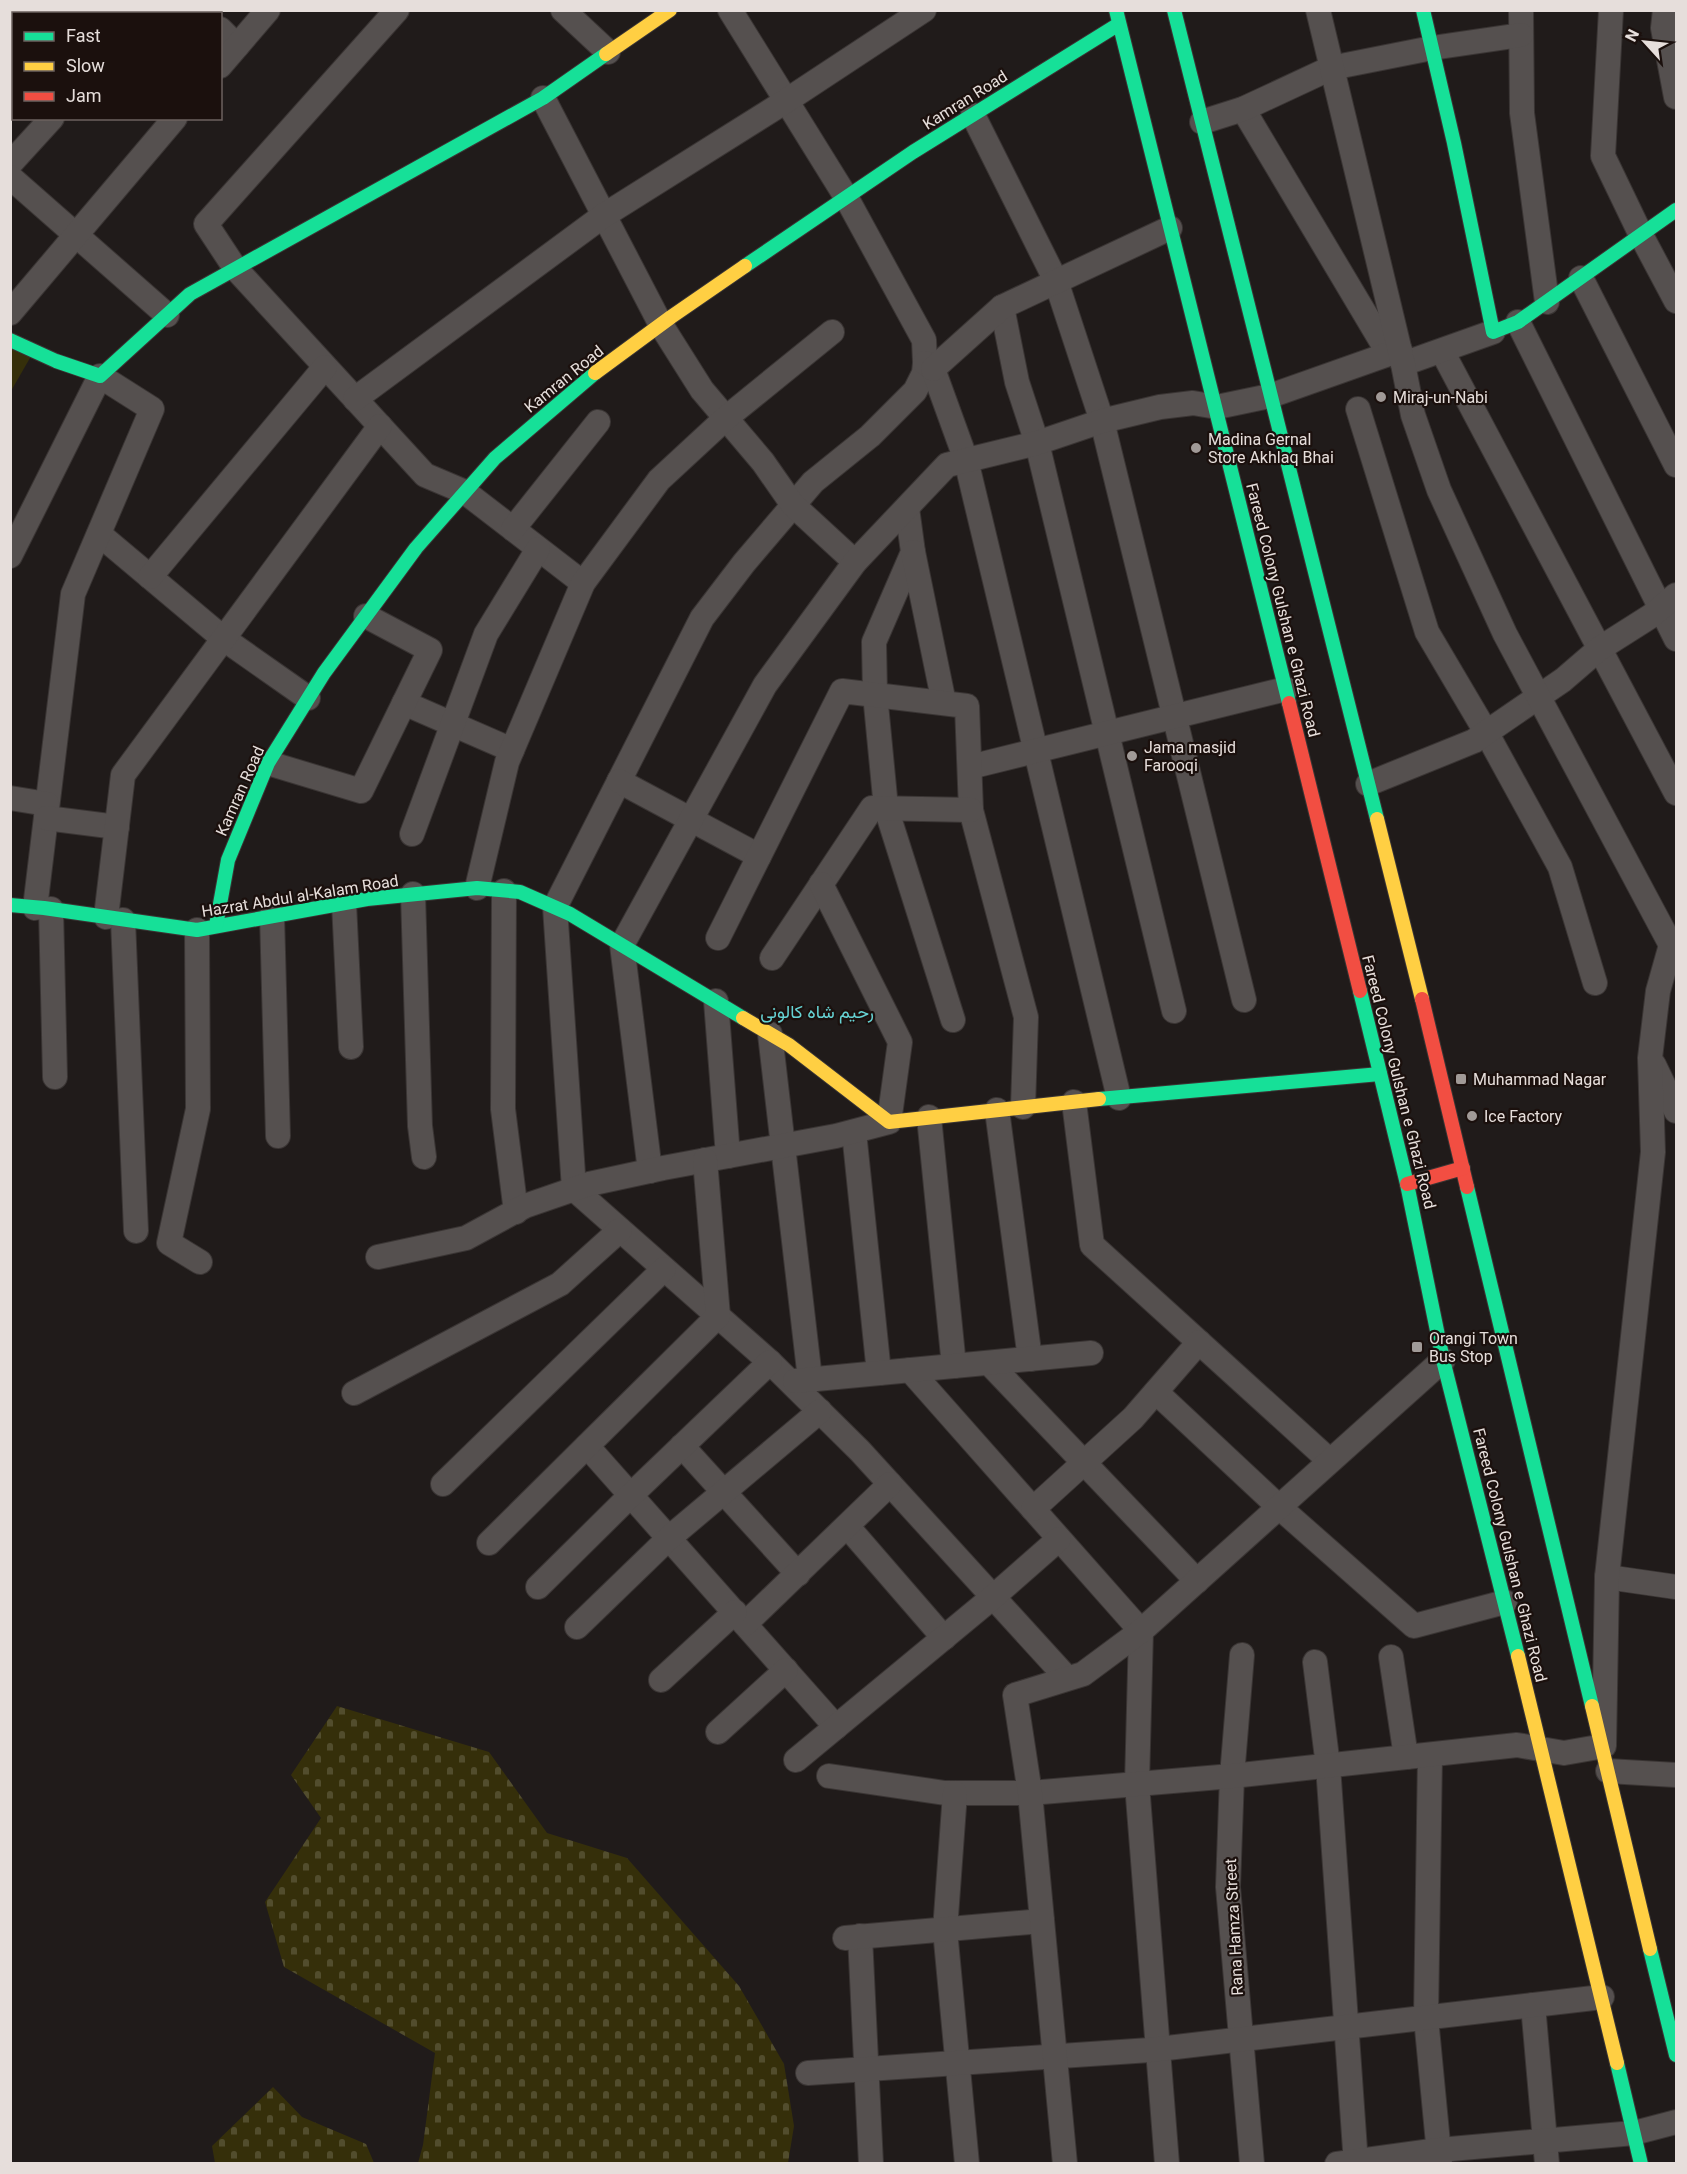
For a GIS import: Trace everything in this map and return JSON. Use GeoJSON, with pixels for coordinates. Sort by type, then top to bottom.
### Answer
{"type":"FeatureCollection","features":[{"type":"Feature","properties":{"kind":"main road"},"geometry":{"type":"LineString","coordinates":[[10,340],[57,361],[100,376],[190,294],[543,98],[670,10]]}},
{"type":"Feature","properties":{"kind":"main road"},"geometry":{"type":"LineString","coordinates":[[1174,10],[1463,1168],[1677,2055]]}},
{"type":"Feature","properties":{"kind":"main road"},"geometry":{"type":"LineString","coordinates":[[1423,10],[1493,332],[1518,322],[1677,210]]}},
{"type":"Feature","properties":{"kind":"main road","name":"Kamran Road"},"geometry":{"type":"LineString","coordinates":[[206,928],[228,860],[268,763],[308,698],[416,548],[495,458],[595,373],[661,325],[846,197],[1118,17]]}},
{"type":"Feature","properties":{"kind":"main road","name":"Fareed Colony Gulshan e Ghazi Road"},"geometry":{"type":"LineString","coordinates":[[1118,17],[1217,406],[1407,1184],[1443,1360],[1542,1750],[1641,2163]]}},
{"type":"Feature","properties":{"kind":"main road","name":"Hazrat Abdul al-Kalam Road"},"geometry":{"type":"LineString","coordinates":[[10,905],[206,928],[344,903],[413,894],[477,888],[520,892],[570,914],[789,1045],[889,1122]]}},
{"type":"Feature","properties":{"kind":"main road"},"geometry":{"type":"LineString","coordinates":[[889,1122],[1074,1102],[1380,1074]]}},
{"type":"Feature","properties":{"kind":"main road"},"geometry":{"type":"LineString","coordinates":[[1407,1184],[1463,1168]]}},
{"type":"Feature","properties":{"kind":"street"},"geometry":{"type":"LineString","coordinates":[[222,60],[229,38],[268,10]]}},
{"type":"Feature","properties":{"kind":"street"},"geometry":{"type":"LineString","coordinates":[[397,10],[206,224],[235,268],[425,475],[465,492],[583,583]]}},
{"type":"Feature","properties":{"kind":"street"},"geometry":{"type":"LineString","coordinates":[[563,10],[608,52]]}},
{"type":"Feature","properties":{"kind":"street"},"geometry":{"type":"LineString","coordinates":[[730,10],[846,197],[924,340],[929,366],[966,460],[1119,1098]]}},
{"type":"Feature","properties":{"kind":"street"},"geometry":{"type":"LineString","coordinates":[[355,399],[603,216],[924,10]]}},
{"type":"Feature","properties":{"kind":"street"},"geometry":{"type":"LineString","coordinates":[[829,1776],[955,1793],[1030,1793],[1232,1776],[1517,1745],[1564,1753],[1604,1746],[1607,1577],[1653,1152],[1650,1058],[1658,992],[1675,947],[1505,634],[1439,490],[1413,415],[1397,356],[1318,10]]}},
{"type":"Feature","properties":{"kind":"street"},"geometry":{"type":"LineString","coordinates":[[1521,10],[1522,113],[1547,302]]}},
{"type":"Feature","properties":{"kind":"street"},"geometry":{"type":"LineString","coordinates":[[1611,10],[1603,156],[1641,235],[1677,301]]}},
{"type":"Feature","properties":{"kind":"street"},"geometry":{"type":"LineString","coordinates":[[1665,10],[1663,28],[1677,97]]}},
{"type":"Feature","properties":{"kind":"street"},"geometry":{"type":"LineString","coordinates":[[1202,122],[1243,109],[1331,68],[1432,48],[1521,34]]}},
{"type":"Feature","properties":{"kind":"street"},"geometry":{"type":"LineString","coordinates":[[543,98],[661,325],[702,390],[763,462],[793,505],[855,562]]}},
{"type":"Feature","properties":{"kind":"street"},"geometry":{"type":"LineString","coordinates":[[1243,109],[1397,356]]}},
{"type":"Feature","properties":{"kind":"street"},"geometry":{"type":"LineString","coordinates":[[973,115],[1056,281],[1102,421],[1244,1000]]}},
{"type":"Feature","properties":{"kind":"street"},"geometry":{"type":"LineString","coordinates":[[10,164],[50,120]]}},
{"type":"Feature","properties":{"kind":"street"},"geometry":{"type":"LineString","coordinates":[[10,313],[173,120]]}},
{"type":"Feature","properties":{"kind":"street"},"geometry":{"type":"LineString","coordinates":[[10,177],[167,315]]}},
{"type":"Feature","properties":{"kind":"street"},"geometry":{"type":"LineString","coordinates":[[1067,1678],[890,1484],[820,1411],[800,1380],[770,1362],[574,1189],[555,907],[702,618],[744,563],[813,482],[870,436],[915,391],[929,366],[1002,307],[1170,228]]}},
{"type":"Feature","properties":{"kind":"street"},"geometry":{"type":"LineString","coordinates":[[1581,278],[1677,465]]}},
{"type":"Feature","properties":{"kind":"street"},"geometry":{"type":"LineString","coordinates":[[1002,307],[1017,382],[1037,443],[1174,1011]]}},
{"type":"Feature","properties":{"kind":"street"},"geometry":{"type":"LineString","coordinates":[[1518,322],[1669,602],[1677,639]]}},
{"type":"Feature","properties":{"kind":"street"},"geometry":{"type":"LineString","coordinates":[[477,888],[507,762],[583,583],[659,480],[726,418],[832,332]]}},
{"type":"Feature","properties":{"kind":"street"},"geometry":{"type":"LineString","coordinates":[[650,1171],[622,945],[765,685],[855,562],[948,465],[1037,443],[1102,421],[1161,407],[1193,403],[1217,406],[1270,396],[1397,356],[1442,351],[1493,332]]}},
{"type":"Feature","properties":{"kind":"street"},"geometry":{"type":"LineString","coordinates":[[1442,351],[1677,793]]}},
{"type":"Feature","properties":{"kind":"street"},"geometry":{"type":"LineString","coordinates":[[150,577],[326,367]]}},
{"type":"Feature","properties":{"kind":"street"},"geometry":{"type":"LineString","coordinates":[[10,555],[100,376],[152,409],[73,594],[46,811],[43,908],[55,1077]]}},
{"type":"Feature","properties":{"kind":"street"},"geometry":{"type":"LineString","coordinates":[[1358,409],[1427,632],[1486,732],[1560,867],[1595,982]]}},
{"type":"Feature","properties":{"kind":"street"},"geometry":{"type":"LineString","coordinates":[[513,529],[598,423]]}},
{"type":"Feature","properties":{"kind":"street"},"geometry":{"type":"LineString","coordinates":[[136,1231],[115,918],[117,827],[123,776],[380,426]]}},
{"type":"Feature","properties":{"kind":"street"},"geometry":{"type":"LineString","coordinates":[[907,508],[913,552],[944,703]]}},
{"type":"Feature","properties":{"kind":"street"},"geometry":{"type":"LineString","coordinates":[[99,534],[224,639],[308,698]]}},
{"type":"Feature","properties":{"kind":"street"},"geometry":{"type":"LineString","coordinates":[[412,834],[486,634],[538,549]]}},
{"type":"Feature","properties":{"kind":"street"},"geometry":{"type":"LineString","coordinates":[[913,552],[874,642],[875,694],[886,808],[953,1020]]}},
{"type":"Feature","properties":{"kind":"street"},"geometry":{"type":"LineString","coordinates":[[1368,783],[1473,741],[1563,680],[1599,649],[1669,602]]}},
{"type":"Feature","properties":{"kind":"street"},"geometry":{"type":"LineString","coordinates":[[268,763],[361,791],[430,650],[366,616]]}},
{"type":"Feature","properties":{"kind":"street"},"geometry":{"type":"LineString","coordinates":[[970,767],[1286,689]]}},
{"type":"Feature","properties":{"kind":"street"},"geometry":{"type":"LineString","coordinates":[[718,938],[842,690],[967,705],[971,810],[1026,1017],[1023,1107]]}},
{"type":"Feature","properties":{"kind":"street"},"geometry":{"type":"LineString","coordinates":[[404,703],[512,750]]}},
{"type":"Feature","properties":{"kind":"street"},"geometry":{"type":"LineString","coordinates":[[619,781],[759,856]]}},
{"type":"Feature","properties":{"kind":"street"},"geometry":{"type":"LineString","coordinates":[[10,798],[46,811],[117,827]]}},
{"type":"Feature","properties":{"kind":"street"},"geometry":{"type":"LineString","coordinates":[[772,958],[872,808],[971,810]]}},
{"type":"Feature","properties":{"kind":"street"},"geometry":{"type":"LineString","coordinates":[[378,1257],[466,1238],[525,1206],[574,1189],[650,1171],[854,1132],[889,1122],[900,1042],[821,884]]}},
{"type":"Feature","properties":{"kind":"street"},"geometry":{"type":"LineString","coordinates":[[504,891],[503,1109],[516,1212]]}},
{"type":"Feature","properties":{"kind":"street"},"geometry":{"type":"LineString","coordinates":[[413,894],[420,1126],[424,1157]]}},
{"type":"Feature","properties":{"kind":"street"},"geometry":{"type":"LineString","coordinates":[[344,903],[351,1047]]}},
{"type":"Feature","properties":{"kind":"street"},"geometry":{"type":"LineString","coordinates":[[272,915],[278,1136]]}},
{"type":"Feature","properties":{"kind":"street"},"geometry":{"type":"LineString","coordinates":[[200,1262],[169,1243],[198,1109],[206,928]]}},
{"type":"Feature","properties":{"kind":"street"},"geometry":{"type":"LineString","coordinates":[[489,1543],[718,1316],[716,1001]]}},
{"type":"Feature","properties":{"kind":"street"},"geometry":{"type":"LineString","coordinates":[[770,1034],[783,1146],[800,1380]]}},
{"type":"Feature","properties":{"kind":"street"},"geometry":{"type":"LineString","coordinates":[[1650,1058],[1677,1111]]}},
{"type":"Feature","properties":{"kind":"street"},"geometry":{"type":"LineString","coordinates":[[1074,1102],[1092,1245],[1330,1461]]}},
{"type":"Feature","properties":{"kind":"street"},"geometry":{"type":"LineString","coordinates":[[997,1110],[1030,1359]]}},
{"type":"Feature","properties":{"kind":"street"},"geometry":{"type":"LineString","coordinates":[[929,1118],[954,1366]]}},
{"type":"Feature","properties":{"kind":"street"},"geometry":{"type":"LineString","coordinates":[[854,1132],[879,1373]]}},
{"type":"Feature","properties":{"kind":"street"},"geometry":{"type":"LineString","coordinates":[[354,1393],[560,1284],[620,1230]]}},
{"type":"Feature","properties":{"kind":"street"},"geometry":{"type":"LineString","coordinates":[[443,1484],[664,1269]]}},
{"type":"Feature","properties":{"kind":"street"},"geometry":{"type":"LineString","coordinates":[[1033,1509],[1133,1418],[1199,1342]]}},
{"type":"Feature","properties":{"kind":"street"},"geometry":{"type":"LineString","coordinates":[[800,1380],[1091,1353]]}},
{"type":"Feature","properties":{"kind":"street"},"geometry":{"type":"LineString","coordinates":[[1065,2163],[1030,1793],[1015,1695],[1083,1674],[1141,1631],[1443,1360]]}},
{"type":"Feature","properties":{"kind":"street"},"geometry":{"type":"LineString","coordinates":[[538,1587],[770,1362]]}},
{"type":"Feature","properties":{"kind":"street"},"geometry":{"type":"LineString","coordinates":[[988,1363],[1197,1581]]}},
{"type":"Feature","properties":{"kind":"street"},"geometry":{"type":"LineString","coordinates":[[910,1370],[1141,1631],[1137,1784],[1167,2163]]}},
{"type":"Feature","properties":{"kind":"street"},"geometry":{"type":"LineString","coordinates":[[1156,1392],[1279,1507],[1414,1626],[1505,1602]]}},
{"type":"Feature","properties":{"kind":"street"},"geometry":{"type":"LineString","coordinates":[[577,1627],[669,1538],[820,1411]]}},
{"type":"Feature","properties":{"kind":"street"},"geometry":{"type":"LineString","coordinates":[[587,1446],[836,1727]]}},
{"type":"Feature","properties":{"kind":"street"},"geometry":{"type":"LineString","coordinates":[[682,1446],[798,1574]]}},
{"type":"Feature","properties":{"kind":"street"},"geometry":{"type":"LineString","coordinates":[[661,1680],[798,1574],[890,1484]]}},
{"type":"Feature","properties":{"kind":"street"},"geometry":{"type":"LineString","coordinates":[[847,1526],[944,1638]]}},
{"type":"Feature","properties":{"kind":"street"},"geometry":{"type":"LineString","coordinates":[[796,1760],[993,1597],[1059,1539]]}},
{"type":"Feature","properties":{"kind":"street"},"geometry":{"type":"LineString","coordinates":[[1607,1577],[1677,1587]]}},
{"type":"Feature","properties":{"kind":"street","name":"Rana Hamza Street"},"geometry":{"type":"LineString","coordinates":[[1242,1654],[1232,1776],[1228,1887],[1252,2163]]}},
{"type":"Feature","properties":{"kind":"street"},"geometry":{"type":"LineString","coordinates":[[1391,1657],[1406,1757]]}},
{"type":"Feature","properties":{"kind":"street"},"geometry":{"type":"LineString","coordinates":[[1315,1662],[1328,1766],[1347,2027],[1350,2163],[1546,2152],[1677,2122]]}},
{"type":"Feature","properties":{"kind":"street"},"geometry":{"type":"LineString","coordinates":[[718,1732],[786,1670]]}},
{"type":"Feature","properties":{"kind":"street"},"geometry":{"type":"LineString","coordinates":[[1430,1755],[1426,2018],[1439,2157]]}},
{"type":"Feature","properties":{"kind":"street"},"geometry":{"type":"LineString","coordinates":[[1608,1771],[1677,1775]]}},
{"type":"Feature","properties":{"kind":"street"},"geometry":{"type":"LineString","coordinates":[[955,1793],[945,1930],[967,2163]]}},
{"type":"Feature","properties":{"kind":"street"},"geometry":{"type":"LineString","coordinates":[[871,2163],[867,2069],[853,1937],[1042,1921]]}},
{"type":"Feature","properties":{"kind":"street"},"geometry":{"type":"LineString","coordinates":[[808,2073],[1158,2049],[1602,1997]]}},
{"type":"Feature","properties":{"kind":"street"},"geometry":{"type":"LineString","coordinates":[[1533,2005],[1546,2152]]}},
{"type":"Feature","properties":{"kind":"green space"},"geometry":{"type":"Polygon","coordinates":[[[11,340],[34,351],[11,391],[11,340]]]}},
{"type":"Feature","properties":{"kind":"green space"},"geometry":{"type":"Polygon","coordinates":[[[337,1706],[489,1752],[547,1833],[627,1858],[739,1986],[784,2064],[794,2126],[788,2163],[418,2163],[423,2145],[435,2053],[284,1967],[265,1902],[321,1818],[291,1775],[337,1706]]]}},
{"type":"Feature","properties":{"kind":"green space"},"geometry":{"type":"Polygon","coordinates":[[[273,2087],[302,2117],[366,2144],[374,2163],[215,2163],[212,2146],[273,2087]]]}},
{"type":"Feature","properties":{"kind":"traffic: fast"},"geometry":{"type":"LineString","coordinates":[[1116,10],[1289,703]]}},
{"type":"Feature","properties":{"kind":"traffic: fast"},"geometry":{"type":"LineString","coordinates":[[1174,10],[1377,819]]}},
{"type":"Feature","properties":{"kind":"traffic: fast"},"geometry":{"type":"LineString","coordinates":[[1423,10],[1454,143],[1493,332],[1518,322],[1676,210]]}},
{"type":"Feature","properties":{"kind":"traffic: fast"},"geometry":{"type":"LineString","coordinates":[[745,266],[913,152],[1119,24]]}},
{"type":"Feature","properties":{"kind":"traffic: fast"},"geometry":{"type":"LineString","coordinates":[[10,340],[56,361],[100,376],[190,294],[543,98],[606,54]]}},
{"type":"Feature","properties":{"kind":"traffic: fast"},"geometry":{"type":"LineString","coordinates":[[216,926],[228,860],[268,763],[324,673],[416,548],[495,458],[595,373]]}},
{"type":"Feature","properties":{"kind":"traffic: fast"},"geometry":{"type":"LineString","coordinates":[[10,905],[197,930],[367,899],[477,888],[520,892],[570,914],[743,1018]]}},
{"type":"Feature","properties":{"kind":"traffic: fast"},"geometry":{"type":"LineString","coordinates":[[1360,991],[1407,1184],[1443,1360],[1518,1656]]}},
{"type":"Feature","properties":{"kind":"traffic: fast"},"geometry":{"type":"LineString","coordinates":[[1099,1099],[1380,1074]]}},
{"type":"Feature","properties":{"kind":"traffic: fast"},"geometry":{"type":"LineString","coordinates":[[1467,1187],[1592,1706]]}},
{"type":"Feature","properties":{"kind":"traffic: fast"},"geometry":{"type":"LineString","coordinates":[[1650,1949],[1676,2055]]}},
{"type":"Feature","properties":{"kind":"traffic: fast"},"geometry":{"type":"LineString","coordinates":[[1617,2063],[1641,2164]]}},
{"type":"Feature","properties":{"kind":"traffic: slow"},"geometry":{"type":"LineString","coordinates":[[606,54],[670,10]]}},
{"type":"Feature","properties":{"kind":"traffic: slow"},"geometry":{"type":"LineString","coordinates":[[595,373],[745,266]]}},
{"type":"Feature","properties":{"kind":"traffic: slow"},"geometry":{"type":"LineString","coordinates":[[1377,819],[1422,999]]}},
{"type":"Feature","properties":{"kind":"traffic: slow"},"geometry":{"type":"LineString","coordinates":[[743,1018],[789,1045],[889,1122],[1099,1099]]}},
{"type":"Feature","properties":{"kind":"traffic: slow"},"geometry":{"type":"LineString","coordinates":[[1518,1656],[1617,2063]]}},
{"type":"Feature","properties":{"kind":"traffic: slow"},"geometry":{"type":"LineString","coordinates":[[1592,1706],[1650,1949]]}},
{"type":"Feature","properties":{"kind":"traffic: jam"},"geometry":{"type":"LineString","coordinates":[[1289,703],[1360,991]]}},
{"type":"Feature","properties":{"kind":"traffic: jam"},"geometry":{"type":"LineString","coordinates":[[1422,999],[1467,1187]]}},
{"type":"Feature","properties":{"kind":"traffic: jam"},"geometry":{"type":"LineString","coordinates":[[1407,1184],[1463,1168]]}},
{"type":"Feature","properties":{"kind":"place","name":"Miraj-un-Nabi"},"geometry":{"type":"Point","coordinates":[1381,397]}},
{"type":"Feature","properties":{"kind":"place","name":"Madina Gernal Store Akhlaq Bhai"},"geometry":{"type":"Point","coordinates":[1196,448]}},
{"type":"Feature","properties":{"kind":"place","name":"Jama masjid Farooqi"},"geometry":{"type":"Point","coordinates":[1132,756]}},
{"type":"Feature","properties":{"kind":"place","name":"Muhammad Nagar"},"geometry":{"type":"Point","coordinates":[1461,1079]}},
{"type":"Feature","properties":{"kind":"place","name":"Ice Factory"},"geometry":{"type":"Point","coordinates":[1472,1116]}},
{"type":"Feature","properties":{"kind":"place","name":"Orangi Town Bus Stop"},"geometry":{"type":"Point","coordinates":[1417,1347]}},
{"type":"Feature","properties":{"kind":"district","name":"رحیم شاہ کالونی"},"geometry":{"type":"Point","coordinates":[817,1011]}}]}
